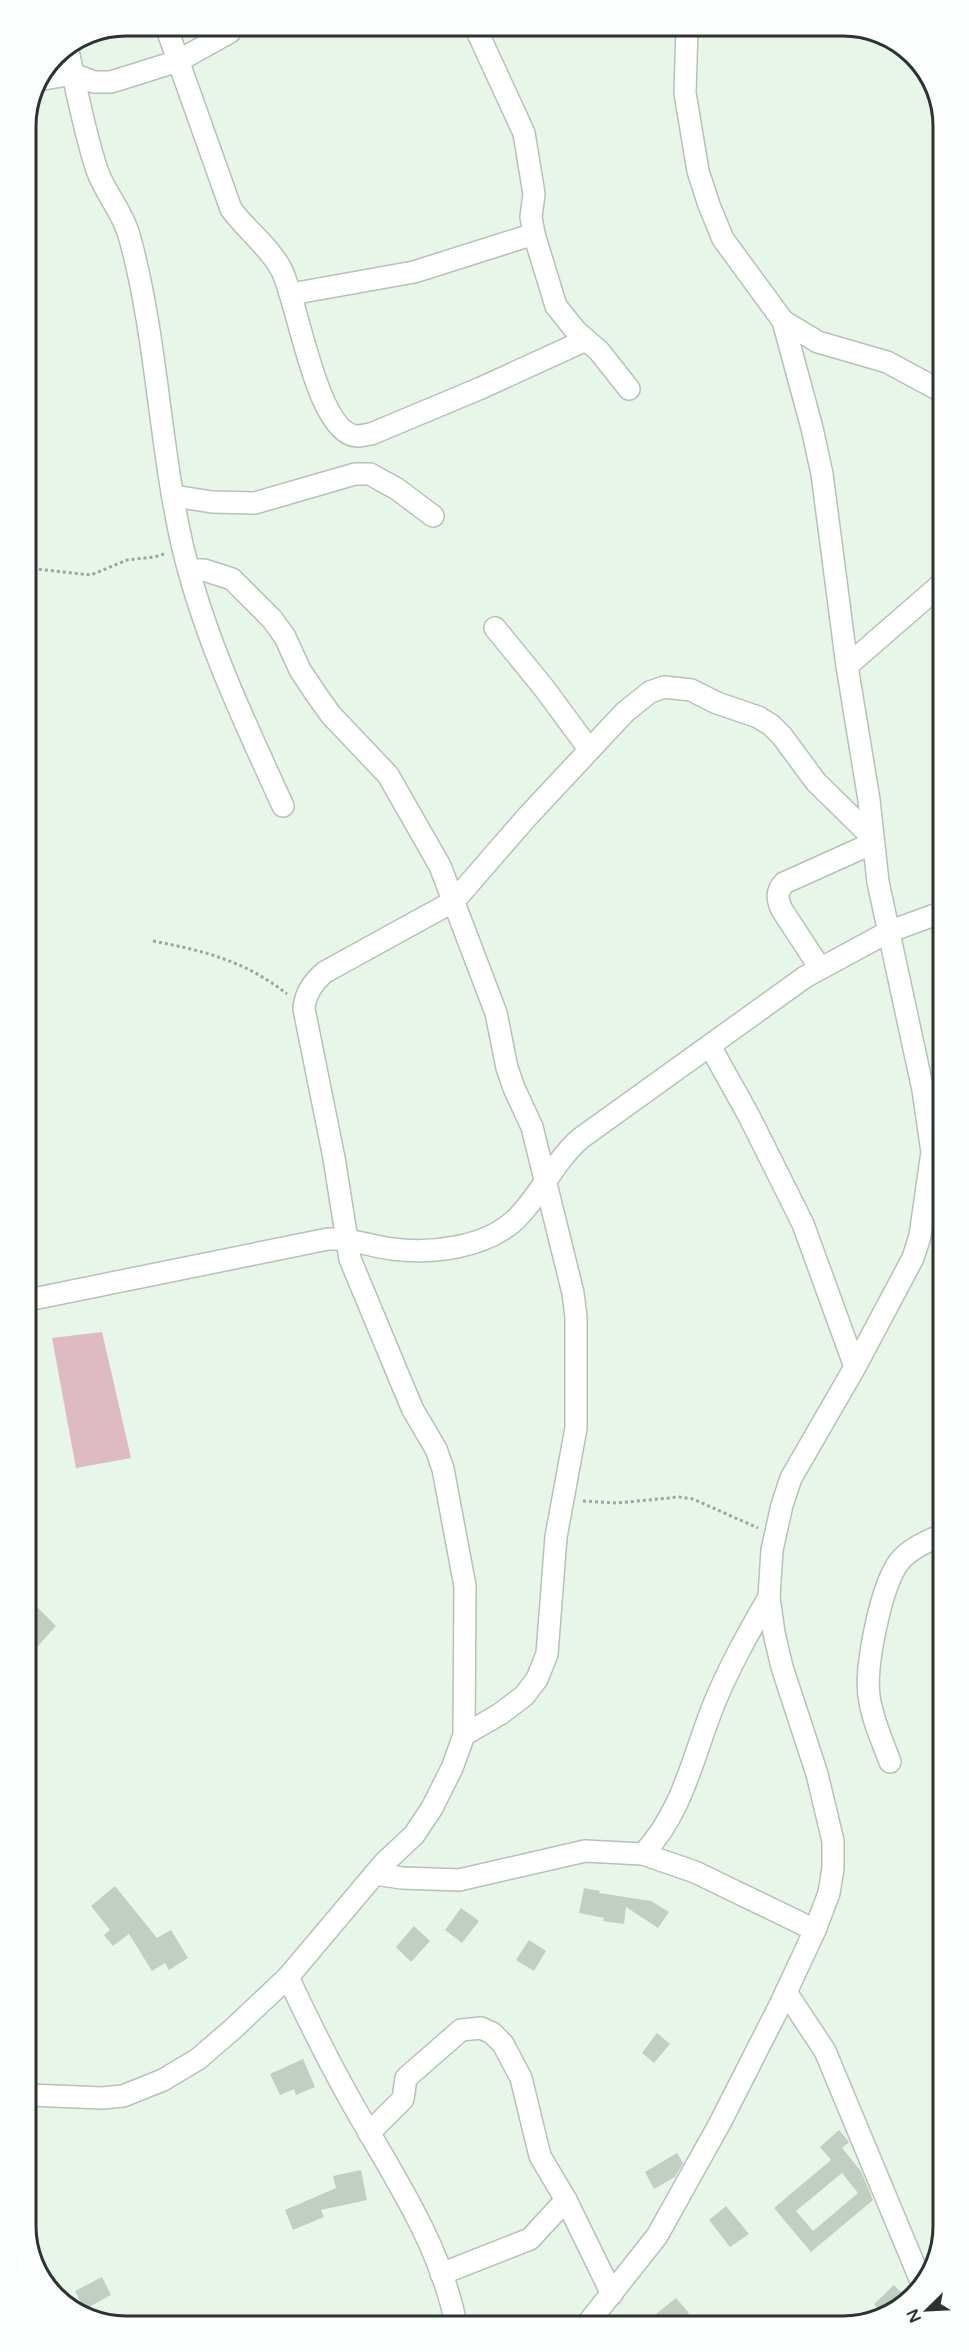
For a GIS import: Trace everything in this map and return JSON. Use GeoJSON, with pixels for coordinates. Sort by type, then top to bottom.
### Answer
{"type":"FeatureCollection","features":[{"type":"Feature","properties":{"kind":"street"},"geometry":{"type":"LineString","coordinates":[[169,36],[231,208],[238,219],[270,251],[281,269],[291,294],[315,379],[333,420],[348,433],[356,436],[371,434],[481,388],[586,340]]}},
{"type":"Feature","properties":{"kind":"street"},"geometry":{"type":"LineString","coordinates":[[50,78],[73,74],[94,82],[111,82],[178,61],[223,36]]}},
{"type":"Feature","properties":{"kind":"street"},"geometry":{"type":"LineString","coordinates":[[479,36],[524,133],[534,194],[531,217],[534,234],[556,306],[563,317],[599,351],[629,389]]}},
{"type":"Feature","properties":{"kind":"street"},"geometry":{"type":"LineString","coordinates":[[594,2316],[657,2236],[720,2123],[786,1992],[815,1930],[829,1893],[833,1868],[833,1841],[817,1774],[774,1634],[769,1597],[772,1550],[791,1478],[855,1367],[913,1258],[920,1236],[932,1152],[923,1090],[878,882],[869,800],[847,666],[822,474],[812,428],[783,321],[723,239],[706,197],[698,171],[686,93],[687,36]]}},
{"type":"Feature","properties":{"kind":"street"},"geometry":{"type":"LineString","coordinates":[[70,56],[97,170],[117,206],[129,235],[153,354],[174,496],[189,570],[214,647],[241,715],[283,806]]}},
{"type":"Feature","properties":{"kind":"street"},"geometry":{"type":"LineString","coordinates":[[291,294],[414,272],[534,234]]}},
{"type":"Feature","properties":{"kind":"street"},"geometry":{"type":"LineString","coordinates":[[783,321],[818,342],[887,362],[933,387]]}},
{"type":"Feature","properties":{"kind":"street"},"geometry":{"type":"LineString","coordinates":[[174,496],[212,502],[255,503],[355,474],[370,474],[398,489],[433,516]]}},
{"type":"Feature","properties":{"kind":"street"},"geometry":{"type":"LineString","coordinates":[[189,570],[204,570],[232,579],[258,603],[279,628],[300,670],[316,694],[392,782],[445,875],[496,1013],[507,1068],[532,1127],[573,1293],[576,1317],[576,1428],[556,1537],[547,1654],[537,1679],[524,1696],[500,1714],[464,1735]]}},
{"type":"Feature","properties":{"kind":"street"},"geometry":{"type":"LineString","coordinates":[[847,666],[933,591]]}},
{"type":"Feature","properties":{"kind":"street"},"geometry":{"type":"LineString","coordinates":[[495,628],[544,688],[589,749]]}},
{"type":"Feature","properties":{"kind":"street"},"geometry":{"type":"LineString","coordinates":[[36,2095],[102,2098],[123,2096],[163,2080],[198,2059],[288,1977],[375,1874],[422,1824],[452,1768],[464,1735],[465,1586],[441,1460],[402,1384],[353,1268],[304,1009],[306,996],[312,985],[325,972],[454,901],[589,749],[625,712],[650,692],[664,687],[691,690],[717,704],[758,717],[771,725],[782,735],[816,783],[872,840]]}},
{"type":"Feature","properties":{"kind":"street"},"geometry":{"type":"LineString","coordinates":[[820,969],[782,910],[778,901],[778,892],[784,883],[872,840]]}},
{"type":"Feature","properties":{"kind":"street"},"geometry":{"type":"LineString","coordinates":[[36,1298],[328,1239],[346,1239],[407,1250],[460,1246],[478,1242],[513,1222],[532,1202],[557,1162],[581,1138],[805,977],[888,932],[933,916]]}},
{"type":"Feature","properties":{"kind":"street"},"geometry":{"type":"LineString","coordinates":[[710,1046],[803,1224],[855,1367]]}},
{"type":"Feature","properties":{"kind":"street"},"geometry":{"type":"LineString","coordinates":[[890,1762],[873,1717],[868,1694],[869,1672],[880,1609],[891,1576],[900,1560],[923,1543],[933,1539]]}},
{"type":"Feature","properties":{"kind":"street"},"geometry":{"type":"LineString","coordinates":[[643,1854],[668,1823],[695,1760],[723,1682],[769,1597]]}},
{"type":"Feature","properties":{"kind":"street"},"geometry":{"type":"LineString","coordinates":[[375,1874],[459,1880],[585,1851],[643,1854],[695,1872],[815,1930]]}},
{"type":"Feature","properties":{"kind":"street"},"geometry":{"type":"LineString","coordinates":[[288,1977],[322,2048],[424,2230],[454,2316]]}},
{"type":"Feature","properties":{"kind":"street"},"geometry":{"type":"LineString","coordinates":[[786,1992],[825,2051],[918,2275]]}},
{"type":"Feature","properties":{"kind":"street"},"geometry":{"type":"LineString","coordinates":[[369,2133],[403,2099],[406,2078],[460,2030],[480,2028],[492,2033],[503,2044],[521,2078],[540,2156],[566,2200],[612,2294]]}},
{"type":"Feature","properties":{"kind":"street"},"geometry":{"type":"LineString","coordinates":[[441,2274],[530,2239],[566,2200]]}},
{"type":"Feature","properties":{"kind":"path"},"geometry":{"type":"LineString","coordinates":[[36,569],[91,575],[127,560],[161,555],[182,543]]}},
{"type":"Feature","properties":{"kind":"path"},"geometry":{"type":"LineString","coordinates":[[153,941],[212,953],[247,968],[279,988],[304,1009]]}},
{"type":"Feature","properties":{"kind":"path"},"geometry":{"type":"LineString","coordinates":[[564,1496],[582,1501],[617,1503],[679,1497],[693,1499],[756,1528],[776,1532]]}},
{"type":"Feature","properties":{"kind":"shaded area"},"geometry":{"type":"Polygon","coordinates":[[[102,1332],[131,1458],[76,1468],[52,1338],[102,1332]]]}},
{"type":"Feature","properties":{"kind":"building"},"geometry":{"type":"Polygon","coordinates":[[[36,1606],[56,1626],[36,1646],[36,1606]]]}},
{"type":"Feature","properties":{"kind":"building"},"geometry":{"type":"Polygon","coordinates":[[[115,1886],[157,1938],[171,1930],[188,1958],[169,1970],[165,1963],[152,1971],[129,1934],[113,1946],[104,1935],[110,1930],[91,1906],[115,1886]]]}},
{"type":"Feature","properties":{"kind":"building"},"geometry":{"type":"Polygon","coordinates":[[[584,1888],[600,1891],[599,1893],[651,1901],[669,1912],[658,1928],[626,1907],[624,1924],[603,1921],[604,1918],[579,1913],[584,1888]]]}},
{"type":"Feature","properties":{"kind":"building"},"geometry":{"type":"Polygon","coordinates":[[[461,1908],[479,1921],[462,1943],[445,1930],[461,1908]]]}},
{"type":"Feature","properties":{"kind":"building"},"geometry":{"type":"Polygon","coordinates":[[[414,1926],[430,1941],[411,1962],[396,1947],[414,1926]]]}},
{"type":"Feature","properties":{"kind":"building"},"geometry":{"type":"Polygon","coordinates":[[[529,1940],[546,1951],[534,1971],[516,1960],[529,1940]]]}},
{"type":"Feature","properties":{"kind":"building"},"geometry":{"type":"Polygon","coordinates":[[[657,2033],[670,2044],[654,2063],[642,2053],[657,2033]]]}},
{"type":"Feature","properties":{"kind":"building"},"geometry":{"type":"Polygon","coordinates":[[[303,2059],[315,2087],[296,2095],[294,2089],[280,2095],[270,2074],[303,2059]]]}},
{"type":"Feature","properties":{"kind":"building"},"geometry":{"type":"Polygon","coordinates":[[[839,2130],[849,2142],[842,2148],[861,2171],[873,2200],[811,2252],[774,2208],[831,2160],[820,2147],[839,2130]],[[842,2173],[796,2211],[813,2231],[858,2193],[842,2173]]]}},
{"type":"Feature","properties":{"kind":"building"},"geometry":{"type":"Polygon","coordinates":[[[677,2153],[683,2163],[675,2177],[654,2189],[645,2172],[677,2153]]]}},
{"type":"Feature","properties":{"kind":"building"},"geometry":{"type":"Polygon","coordinates":[[[361,2170],[367,2200],[321,2210],[324,2217],[293,2230],[285,2210],[336,2188],[333,2176],[361,2170]]]}},
{"type":"Feature","properties":{"kind":"building"},"geometry":{"type":"Polygon","coordinates":[[[726,2206],[749,2234],[730,2247],[709,2220],[726,2206]]]}},
{"type":"Feature","properties":{"kind":"building"},"geometry":{"type":"Polygon","coordinates":[[[102,2277],[111,2295],[88,2307],[83,2305],[75,2291],[102,2277]]]}},
{"type":"Feature","properties":{"kind":"building"},"geometry":{"type":"Polygon","coordinates":[[[894,2285],[897,2288],[897,2298],[878,2309],[874,2304],[894,2285]]]}},
{"type":"Feature","properties":{"kind":"building"},"geometry":{"type":"Polygon","coordinates":[[[676,2298],[689,2313],[685,2316],[654,2316],[676,2298]]]}}]}
